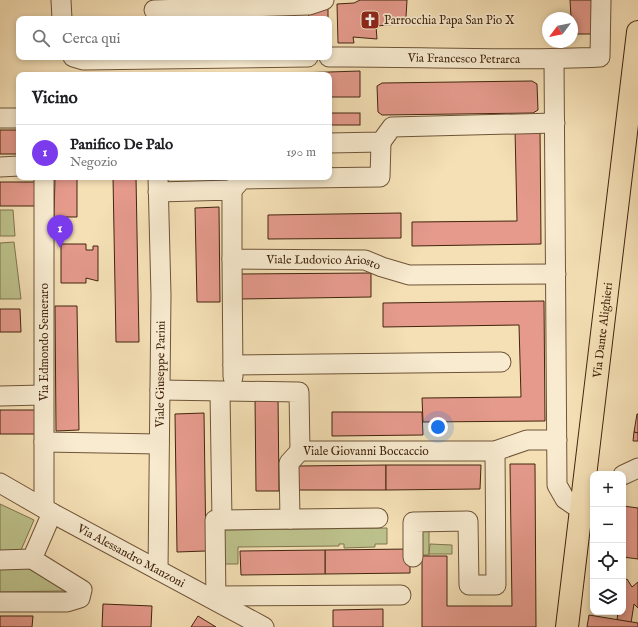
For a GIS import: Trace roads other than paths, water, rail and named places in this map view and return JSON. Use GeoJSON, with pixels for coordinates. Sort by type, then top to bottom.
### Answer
{"type":"FeatureCollection","features":[{"type":"Feature","properties":{"kind":"main road","name":"Via Dante Alighieri"},"geometry":{"type":"LineString","coordinates":[[567,627],[581,510],[588,485],[638,32]]}},
{"type":"Feature","properties":{"kind":"street"},"geometry":{"type":"LineString","coordinates":[[61,0],[62,16]]}},
{"type":"Feature","properties":{"kind":"street"},"geometry":{"type":"LineString","coordinates":[[153,10],[309,5],[324,0]]}},
{"type":"Feature","properties":{"kind":"street","name":"Via Francesco Petrarca"},"geometry":{"type":"LineString","coordinates":[[332,57],[388,56],[554,60],[600,57],[601,0]]}},
{"type":"Feature","properties":{"kind":"street"},"geometry":{"type":"LineString","coordinates":[[83,60],[155,64],[242,60]]}},
{"type":"Feature","properties":{"kind":"street"},"geometry":{"type":"LineString","coordinates":[[554,60],[557,485],[565,499],[581,510]]}},
{"type":"Feature","properties":{"kind":"street"},"geometry":{"type":"LineString","coordinates":[[0,118],[16,118]]}},
{"type":"Feature","properties":{"kind":"street"},"geometry":{"type":"LineString","coordinates":[[332,178],[380,178],[381,142],[392,127],[555,124]]}},
{"type":"Feature","properties":{"kind":"street"},"geometry":{"type":"LineString","coordinates":[[332,143],[381,142]]}},
{"type":"Feature","properties":{"kind":"street"},"geometry":{"type":"LineString","coordinates":[[0,167],[16,166]]}},
{"type":"Feature","properties":{"kind":"street","name":"Via Edmondo Semeraro"},"geometry":{"type":"LineString","coordinates":[[44,180],[44,442],[48,510]]}},
{"type":"Feature","properties":{"kind":"street"},"geometry":{"type":"LineString","coordinates":[[222,520],[226,392],[233,364],[232,190],[241,180]]}},
{"type":"Feature","properties":{"kind":"street"},"geometry":{"type":"LineString","coordinates":[[158,185],[232,190]]}},
{"type":"Feature","properties":{"kind":"street","name":"Viale Giuseppe Parini"},"geometry":{"type":"LineString","coordinates":[[158,185],[161,295],[158,570]]}},
{"type":"Feature","properties":{"kind":"street","name":"Viale Ludovico Ariosto"},"geometry":{"type":"LineString","coordinates":[[232,259],[365,260],[382,267],[409,274],[556,274]]}},
{"type":"Feature","properties":{"kind":"street"},"geometry":{"type":"LineString","coordinates":[[233,364],[501,362]]}},
{"type":"Feature","properties":{"kind":"street","name":"Viale Giovanni Boccaccio"},"geometry":{"type":"LineString","coordinates":[[160,390],[299,392],[300,451],[495,450],[527,440],[557,440]]}},
{"type":"Feature","properties":{"kind":"street"},"geometry":{"type":"LineString","coordinates":[[0,396],[44,395]]}},
{"type":"Feature","properties":{"kind":"street"},"geometry":{"type":"LineString","coordinates":[[44,442],[159,444]]}},
{"type":"Feature","properties":{"kind":"street"},"geometry":{"type":"LineString","coordinates":[[414,557],[413,522],[468,521],[469,585],[496,585],[495,450]]}},
{"type":"Feature","properties":{"kind":"street"},"geometry":{"type":"LineString","coordinates":[[290,519],[289,463],[300,451]]}},
{"type":"Feature","properties":{"kind":"street"},"geometry":{"type":"LineString","coordinates":[[626,474],[638,468]]}},
{"type":"Feature","properties":{"kind":"street","name":"Via Alessandro Manzoni"},"geometry":{"type":"LineString","coordinates":[[0,483],[158,570],[216,599],[264,627]]}},
{"type":"Feature","properties":{"kind":"street"},"geometry":{"type":"LineString","coordinates":[[32,559],[48,510]]}},
{"type":"Feature","properties":{"kind":"street"},"geometry":{"type":"LineString","coordinates":[[378,518],[215,520],[216,599],[401,596]]}},
{"type":"Feature","properties":{"kind":"street"},"geometry":{"type":"LineString","coordinates":[[0,560],[32,559],[82,590],[80,598],[68,602],[0,602]]}},
{"type":"Feature","properties":{"kind":"place","name":"Parrocchia Papa San Pio X"},"geometry":{"type":"Point","coordinates":[370,20]}},
{"type":"Feature","properties":{"kind":"place","name":"Panifico De Palo"},"geometry":{"type":"Point","coordinates":[60,248]}}]}
